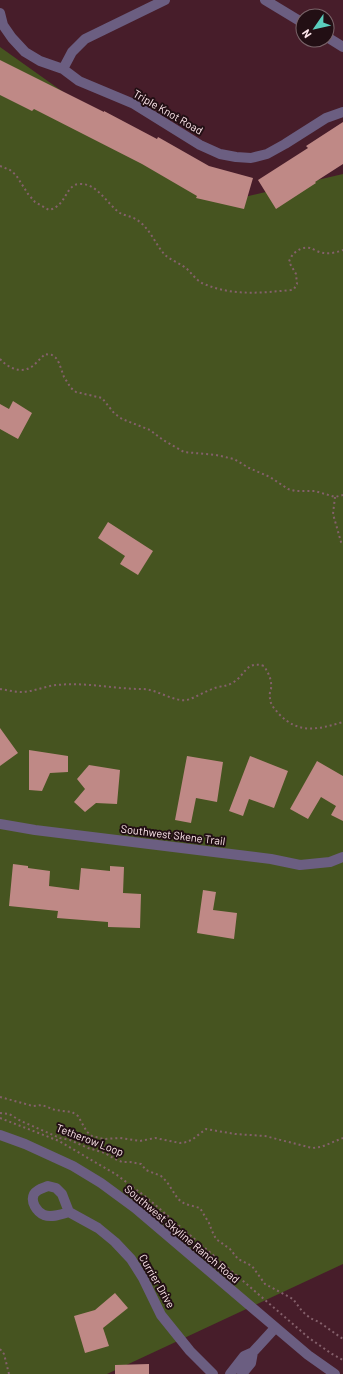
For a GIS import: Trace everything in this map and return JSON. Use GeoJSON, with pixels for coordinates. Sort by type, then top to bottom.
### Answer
{"type":"FeatureCollection","features":[{"type":"Feature","properties":{"kind":"street"},"geometry":{"type":"LineString","coordinates":[[63,69],[72,52],[85,38],[165,0]]}},
{"type":"Feature","properties":{"kind":"street"},"geometry":{"type":"LineString","coordinates":[[265,0],[295,18]]}},
{"type":"Feature","properties":{"kind":"street","name":"Triple Knot Road"},"geometry":{"type":"LineString","coordinates":[[0,13],[3,25],[12,38],[25,52],[40,61],[63,69],[79,80],[134,104],[200,145],[220,154],[251,158],[267,154],[286,144],[326,118],[343,112]]}},
{"type":"Feature","properties":{"kind":"street","name":"Southwest Skene Trail"},"geometry":{"type":"LineString","coordinates":[[0,824],[35,830],[271,859],[300,865],[330,862],[343,857]]}},
{"type":"Feature","properties":{"kind":"street","name":"Southwest Skyline Ranch Road"},"geometry":{"type":"LineString","coordinates":[[0,1135],[25,1144],[73,1166],[101,1183],[135,1208],[308,1355],[336,1374]]}},
{"type":"Feature","properties":{"kind":"street","name":"Currier Drive"},"geometry":{"type":"LineString","coordinates":[[69,1212],[98,1228],[115,1242],[131,1259],[143,1278],[162,1315],[190,1351],[213,1374]]}},
{"type":"Feature","properties":{"kind":"street"},"geometry":{"type":"LineString","coordinates":[[230,1374],[244,1356],[253,1352],[275,1328]]}},
{"type":"Feature","properties":{"kind":"street"},"geometry":{"type":"LineString","coordinates":[[242,1374],[251,1362],[253,1352]]}},
{"type":"Feature","properties":{"kind":"path"},"geometry":{"type":"LineString","coordinates":[[0,166],[10,170],[16,175],[35,202],[49,210],[56,208],[61,203],[70,188],[77,184],[91,186],[121,214],[137,220],[150,233],[166,255],[187,269],[198,280],[226,291],[235,293],[291,290],[297,284],[296,274],[289,262],[294,252],[308,247],[324,254],[343,250]]}},
{"type":"Feature","properties":{"kind":"path"},"geometry":{"type":"LineString","coordinates":[[0,359],[14,370],[21,371],[36,364],[45,354],[52,355],[59,363],[64,377],[71,388],[76,392],[102,398],[114,413],[122,419],[150,430],[163,440],[184,452],[216,455],[234,459],[270,477],[288,490],[315,491],[335,497],[343,495]]}},
{"type":"Feature","properties":{"kind":"path"},"geometry":{"type":"LineString","coordinates":[[335,497],[333,514],[343,543]]}},
{"type":"Feature","properties":{"kind":"path"},"geometry":{"type":"LineString","coordinates":[[0,689],[22,692],[57,685],[88,684],[131,689],[145,689],[186,700],[218,687],[226,686],[239,678],[248,668],[255,664],[260,664],[264,666],[272,682],[270,698],[272,706],[282,717],[292,724],[302,729],[343,722]]}},
{"type":"Feature","properties":{"kind":"path"},"geometry":{"type":"LineString","coordinates":[[0,1097],[33,1106],[42,1105],[54,1110],[72,1112],[78,1116],[87,1132],[92,1136],[104,1139],[120,1138],[140,1141],[155,1138],[180,1143],[193,1139],[206,1129],[235,1134],[265,1136],[312,1148],[321,1147],[343,1138]]}},
{"type":"Feature","properties":{"kind":"path","name":"Tetherow Loop"},"geometry":{"type":"LineString","coordinates":[[0,1113],[9,1114],[60,1138],[70,1140],[88,1148],[105,1152],[122,1162],[138,1163],[150,1172],[161,1176],[167,1182],[178,1199],[185,1204],[200,1208],[210,1223],[216,1239],[230,1249],[238,1259],[252,1266],[265,1284],[293,1299],[302,1311],[310,1318],[319,1322],[343,1339]]}},
{"type":"Feature","properties":{"kind":"path"},"geometry":{"type":"LineString","coordinates":[[0,1349],[4,1354],[9,1374]]}},
{"type":"Feature","properties":{"kind":"green space"},"geometry":{"type":"Polygon","coordinates":[[[0,47],[219,203],[343,174],[343,1264],[107,1374],[0,1374],[0,47]]]}},
{"type":"Feature","properties":{"kind":"building"},"geometry":{"type":"Polygon","coordinates":[[[0,60],[157,139],[158,137],[209,166],[253,178],[244,209],[196,198],[197,196],[142,164],[34,109],[32,111],[0,95],[0,60]]]}},
{"type":"Feature","properties":{"kind":"building"},"geometry":{"type":"Polygon","coordinates":[[[343,122],[343,164],[276,209],[258,180],[308,148],[306,146],[343,122]]]}},
{"type":"Feature","properties":{"kind":"building"},"geometry":{"type":"Polygon","coordinates":[[[13,401],[32,413],[18,439],[0,429],[0,404],[9,409],[13,401]]]}},
{"type":"Feature","properties":{"kind":"building"},"geometry":{"type":"Polygon","coordinates":[[[108,522],[153,551],[138,575],[120,564],[125,556],[98,538],[108,522]]]}},
{"type":"Feature","properties":{"kind":"building"},"geometry":{"type":"Polygon","coordinates":[[[0,728],[18,753],[0,766],[0,728]]]}},
{"type":"Feature","properties":{"kind":"building"},"geometry":{"type":"Polygon","coordinates":[[[29,750],[68,756],[68,772],[50,773],[42,791],[29,790],[29,750]]]}},
{"type":"Feature","properties":{"kind":"building"},"geometry":{"type":"Polygon","coordinates":[[[187,756],[223,762],[217,802],[196,798],[191,823],[175,820],[187,756]]]}},
{"type":"Feature","properties":{"kind":"building"},"geometry":{"type":"Polygon","coordinates":[[[250,756],[288,771],[274,808],[249,799],[243,816],[229,811],[250,756]]]}},
{"type":"Feature","properties":{"kind":"building"},"geometry":{"type":"Polygon","coordinates":[[[317,761],[343,776],[343,821],[331,815],[336,806],[321,797],[308,819],[290,809],[317,761]]]}},
{"type":"Feature","properties":{"kind":"building"},"geometry":{"type":"Polygon","coordinates":[[[89,765],[120,770],[117,804],[96,803],[85,812],[74,802],[85,789],[77,779],[89,765]]]}},
{"type":"Feature","properties":{"kind":"building"},"geometry":{"type":"Polygon","coordinates":[[[13,864],[50,871],[49,886],[79,890],[81,868],[110,871],[110,866],[124,867],[123,893],[141,894],[140,928],[108,927],[108,922],[57,918],[58,911],[9,906],[13,864]]]}},
{"type":"Feature","properties":{"kind":"building"},"geometry":{"type":"Polygon","coordinates":[[[203,890],[216,892],[213,910],[237,913],[234,939],[197,933],[203,890]]]}},
{"type":"Feature","properties":{"kind":"building"},"geometry":{"type":"Polygon","coordinates":[[[115,1293],[128,1308],[103,1328],[109,1346],[85,1353],[74,1316],[95,1310],[115,1293]]]}},
{"type":"Feature","properties":{"kind":"building"},"geometry":{"type":"Polygon","coordinates":[[[149,1364],[149,1374],[115,1374],[115,1365],[149,1364]]]}}]}
